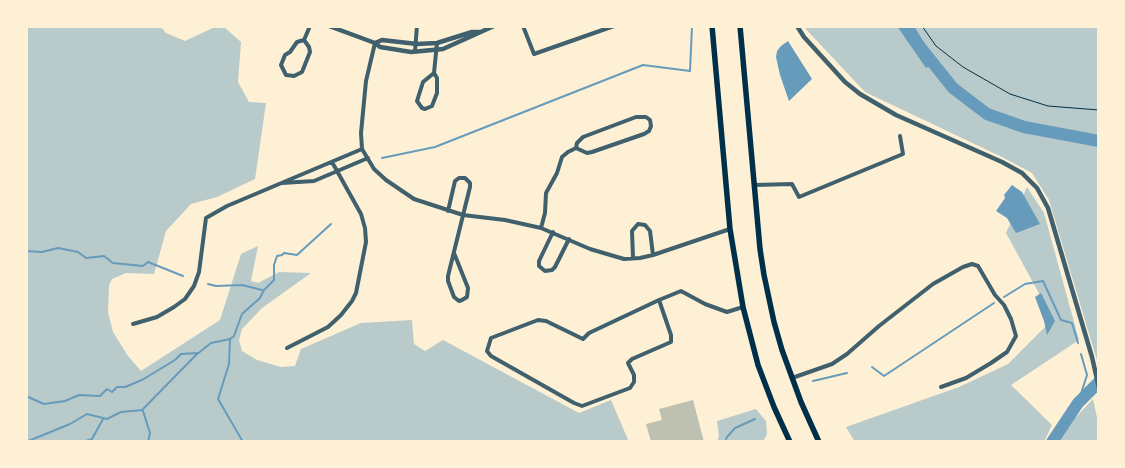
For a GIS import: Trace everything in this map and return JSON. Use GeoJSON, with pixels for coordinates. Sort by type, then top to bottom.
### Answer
{"type":"FeatureCollection","features":[{"type":"Feature","properties":{"kind":"highway"},"geometry":{"type":"LineString","coordinates":[[712,26],[730,229],[743,308],[758,365],[790,442]]}},
{"type":"Feature","properties":{"kind":"highway"},"geometry":{"type":"LineString","coordinates":[[740,26],[764,275],[774,322],[792,378],[818,442]]}},
{"type":"Feature","properties":{"kind":"street"},"geometry":{"type":"LineString","coordinates":[[304,40],[310,26]]}},
{"type":"Feature","properties":{"kind":"street"},"geometry":{"type":"LineString","coordinates":[[329,26],[376,43],[380,47],[393,50],[415,51],[443,49],[474,37],[479,32]]}},
{"type":"Feature","properties":{"kind":"street"},"geometry":{"type":"LineString","coordinates":[[415,51],[417,26]]}},
{"type":"Feature","properties":{"kind":"street"},"geometry":{"type":"LineString","coordinates":[[494,26],[437,43],[417,44],[382,40],[376,43],[366,82],[361,133],[362,149],[374,169],[414,199],[463,215],[505,220],[541,228],[608,255],[624,259],[652,255],[730,229]]}},
{"type":"Feature","properties":{"kind":"street"},"geometry":{"type":"LineString","coordinates":[[523,26],[534,54],[614,26]]}},
{"type":"Feature","properties":{"kind":"street"},"geometry":{"type":"LineString","coordinates":[[797,26],[804,37],[845,82],[860,94],[896,115],[1002,162],[1022,173],[1037,188],[1048,208],[1092,357],[1099,388]]}},
{"type":"Feature","properties":{"kind":"street"},"geometry":{"type":"LineString","coordinates":[[304,40],[310,52],[302,72],[294,76],[286,74],[281,65],[285,55],[290,52],[296,42],[304,40]]}},
{"type":"Feature","properties":{"kind":"street"},"geometry":{"type":"LineString","coordinates":[[434,72],[423,82],[417,100],[422,108],[430,108],[434,103],[437,93],[437,78],[434,72],[437,43]]}},
{"type":"Feature","properties":{"kind":"street"},"geometry":{"type":"LineString","coordinates":[[541,228],[545,213],[546,193],[557,173],[562,157],[576,148],[577,143],[583,137],[636,117],[646,117],[650,120],[651,126],[644,134],[592,152],[587,153],[576,148]]}},
{"type":"Feature","properties":{"kind":"street"},"geometry":{"type":"LineString","coordinates":[[754,185],[792,184],[799,197],[903,154],[900,136]]}},
{"type":"Feature","properties":{"kind":"street"},"geometry":{"type":"LineString","coordinates":[[133,324],[157,316],[174,307],[184,299],[194,286],[199,272],[206,218],[227,206],[362,149]]}},
{"type":"Feature","properties":{"kind":"street"},"geometry":{"type":"LineString","coordinates":[[280,184],[314,181],[368,158]]}},
{"type":"Feature","properties":{"kind":"street"},"geometry":{"type":"LineString","coordinates":[[288,348],[328,327],[341,315],[356,293],[366,242],[365,228],[361,214],[332,162]]}},
{"type":"Feature","properties":{"kind":"street"},"geometry":{"type":"LineString","coordinates":[[448,211],[455,181],[459,178],[465,178],[470,183],[470,187],[454,253],[448,281],[454,297],[462,300],[467,297],[468,288],[454,253]]}},
{"type":"Feature","properties":{"kind":"street"},"geometry":{"type":"LineString","coordinates":[[633,258],[632,231],[638,224],[645,226],[650,232],[652,255]]}},
{"type":"Feature","properties":{"kind":"street"},"geometry":{"type":"LineString","coordinates":[[553,232],[539,261],[539,266],[545,271],[552,270],[555,267],[569,239]]}},
{"type":"Feature","properties":{"kind":"street"},"geometry":{"type":"LineString","coordinates":[[792,378],[832,364],[933,284],[962,267],[972,264],[978,266],[995,295],[1004,305],[1016,336],[1007,352],[966,378],[941,388]]}},
{"type":"Feature","properties":{"kind":"street"},"geometry":{"type":"LineString","coordinates":[[659,300],[671,335],[671,342],[632,358],[628,363],[634,375],[634,382],[630,388],[582,406],[491,356],[487,351],[491,338],[538,320],[546,321],[583,339],[589,333],[659,300],[681,291],[705,304],[727,312],[743,308]]}},
{"type":"Feature","properties":{"kind":"path"},"geometry":{"type":"LineString","coordinates":[[922,26],[936,46],[962,67],[1010,94],[1048,106],[1099,110]]}},
{"type":"Feature","properties":{"kind":"shaded area"},"geometry":{"type":"Polygon","coordinates":[[[26,26],[160,26],[166,33],[185,41],[217,26],[223,26],[241,42],[238,82],[249,102],[266,103],[255,179],[217,197],[191,204],[166,231],[154,274],[126,273],[112,279],[109,285],[108,312],[113,332],[128,356],[141,371],[220,320],[241,254],[258,246],[251,281],[258,283],[279,272],[311,273],[262,308],[242,329],[239,340],[242,351],[257,360],[281,367],[295,366],[301,349],[361,323],[412,320],[414,344],[425,351],[443,340],[579,413],[611,400],[629,442],[26,442],[26,26]]]}},
{"type":"Feature","properties":{"kind":"shaded area"},"geometry":{"type":"Polygon","coordinates":[[[803,26],[1099,26],[1099,367],[1049,200],[1032,173],[865,92],[803,26]]]}},
{"type":"Feature","properties":{"kind":"shaded area"},"geometry":{"type":"Polygon","coordinates":[[[1027,187],[1044,213],[1079,340],[1011,385],[1052,425],[1044,442],[855,442],[846,427],[959,387],[1008,364],[1053,319],[1006,233],[1027,187]]]}},
{"type":"Feature","properties":{"kind":"shaded area"},"geometry":{"type":"Polygon","coordinates":[[[1093,399],[1099,427],[1099,442],[1058,442],[1075,418],[1093,399]]]}},
{"type":"Feature","properties":{"kind":"shaded area"},"geometry":{"type":"Polygon","coordinates":[[[756,409],[766,421],[767,434],[763,442],[717,442],[719,436],[717,421],[756,409]]]}},
{"type":"Feature","properties":{"kind":"water"},"geometry":{"type":"Polygon","coordinates":[[[897,26],[914,26],[936,62],[926,68],[897,26]]]}},
{"type":"Feature","properties":{"kind":"water"},"geometry":{"type":"Polygon","coordinates":[[[788,41],[812,79],[789,101],[776,57],[777,51],[788,41]]]}},
{"type":"Feature","properties":{"kind":"water"},"geometry":{"type":"Polygon","coordinates":[[[1012,185],[1022,192],[1040,224],[1016,233],[1007,218],[996,211],[1005,198],[1004,195],[1012,185]]]}},
{"type":"Feature","properties":{"kind":"water"},"geometry":{"type":"Polygon","coordinates":[[[1041,293],[1055,321],[1047,335],[1035,297],[1041,293]]]}},
{"type":"Feature","properties":{"kind":"building"},"geometry":{"type":"Polygon","coordinates":[[[693,400],[704,442],[651,442],[646,424],[662,420],[659,409],[693,400]]]}},
{"type":"Feature","properties":{"kind":"waterway"},"geometry":{"type":"LineString","coordinates":[[382,158],[435,147],[643,65],[690,71],[692,26]]}},
{"type":"Feature","properties":{"kind":"waterway"},"geometry":{"type":"LineString","coordinates":[[905,26],[953,88],[987,114],[1024,127],[1099,141]]}},
{"type":"Feature","properties":{"kind":"waterway"},"geometry":{"type":"LineString","coordinates":[[26,442],[70,424],[87,414],[107,419],[121,412],[142,410],[196,355],[211,343],[230,339],[234,336],[242,314],[260,298],[264,290],[274,280],[274,265],[277,256],[284,253],[297,255],[331,224]]}},
{"type":"Feature","properties":{"kind":"waterway"},"geometry":{"type":"LineString","coordinates":[[26,251],[42,252],[58,248],[78,252],[86,258],[104,256],[113,263],[143,266],[148,262],[183,276]]}},
{"type":"Feature","properties":{"kind":"waterway"},"geometry":{"type":"LineString","coordinates":[[1004,297],[1025,284],[1043,281],[1061,320],[1072,323],[1078,343]]}},
{"type":"Feature","properties":{"kind":"waterway"},"geometry":{"type":"LineString","coordinates":[[208,284],[216,286],[242,285],[262,290]]}},
{"type":"Feature","properties":{"kind":"waterway"},"geometry":{"type":"LineString","coordinates":[[872,367],[884,376],[994,303]]}},
{"type":"Feature","properties":{"kind":"waterway"},"geometry":{"type":"LineString","coordinates":[[230,339],[229,364],[218,399],[243,442]]}},
{"type":"Feature","properties":{"kind":"waterway"},"geometry":{"type":"LineString","coordinates":[[26,396],[44,404],[65,401],[79,395],[100,396],[107,389],[112,392],[117,387],[125,387],[142,380],[175,360],[181,354],[198,353]]}},
{"type":"Feature","properties":{"kind":"waterway"},"geometry":{"type":"LineString","coordinates":[[1078,403],[1087,375],[1081,354]]}},
{"type":"Feature","properties":{"kind":"waterway"},"geometry":{"type":"LineString","coordinates":[[813,381],[847,373]]}},
{"type":"Feature","properties":{"kind":"waterway"},"geometry":{"type":"LineString","coordinates":[[1052,442],[1078,403],[1099,382]]}},
{"type":"Feature","properties":{"kind":"waterway"},"geometry":{"type":"LineString","coordinates":[[143,411],[150,433],[148,442]]}},
{"type":"Feature","properties":{"kind":"waterway"},"geometry":{"type":"LineString","coordinates":[[83,442],[92,439],[103,419]]}},
{"type":"Feature","properties":{"kind":"waterway"},"geometry":{"type":"LineString","coordinates":[[725,442],[735,428],[755,419]]}}]}
